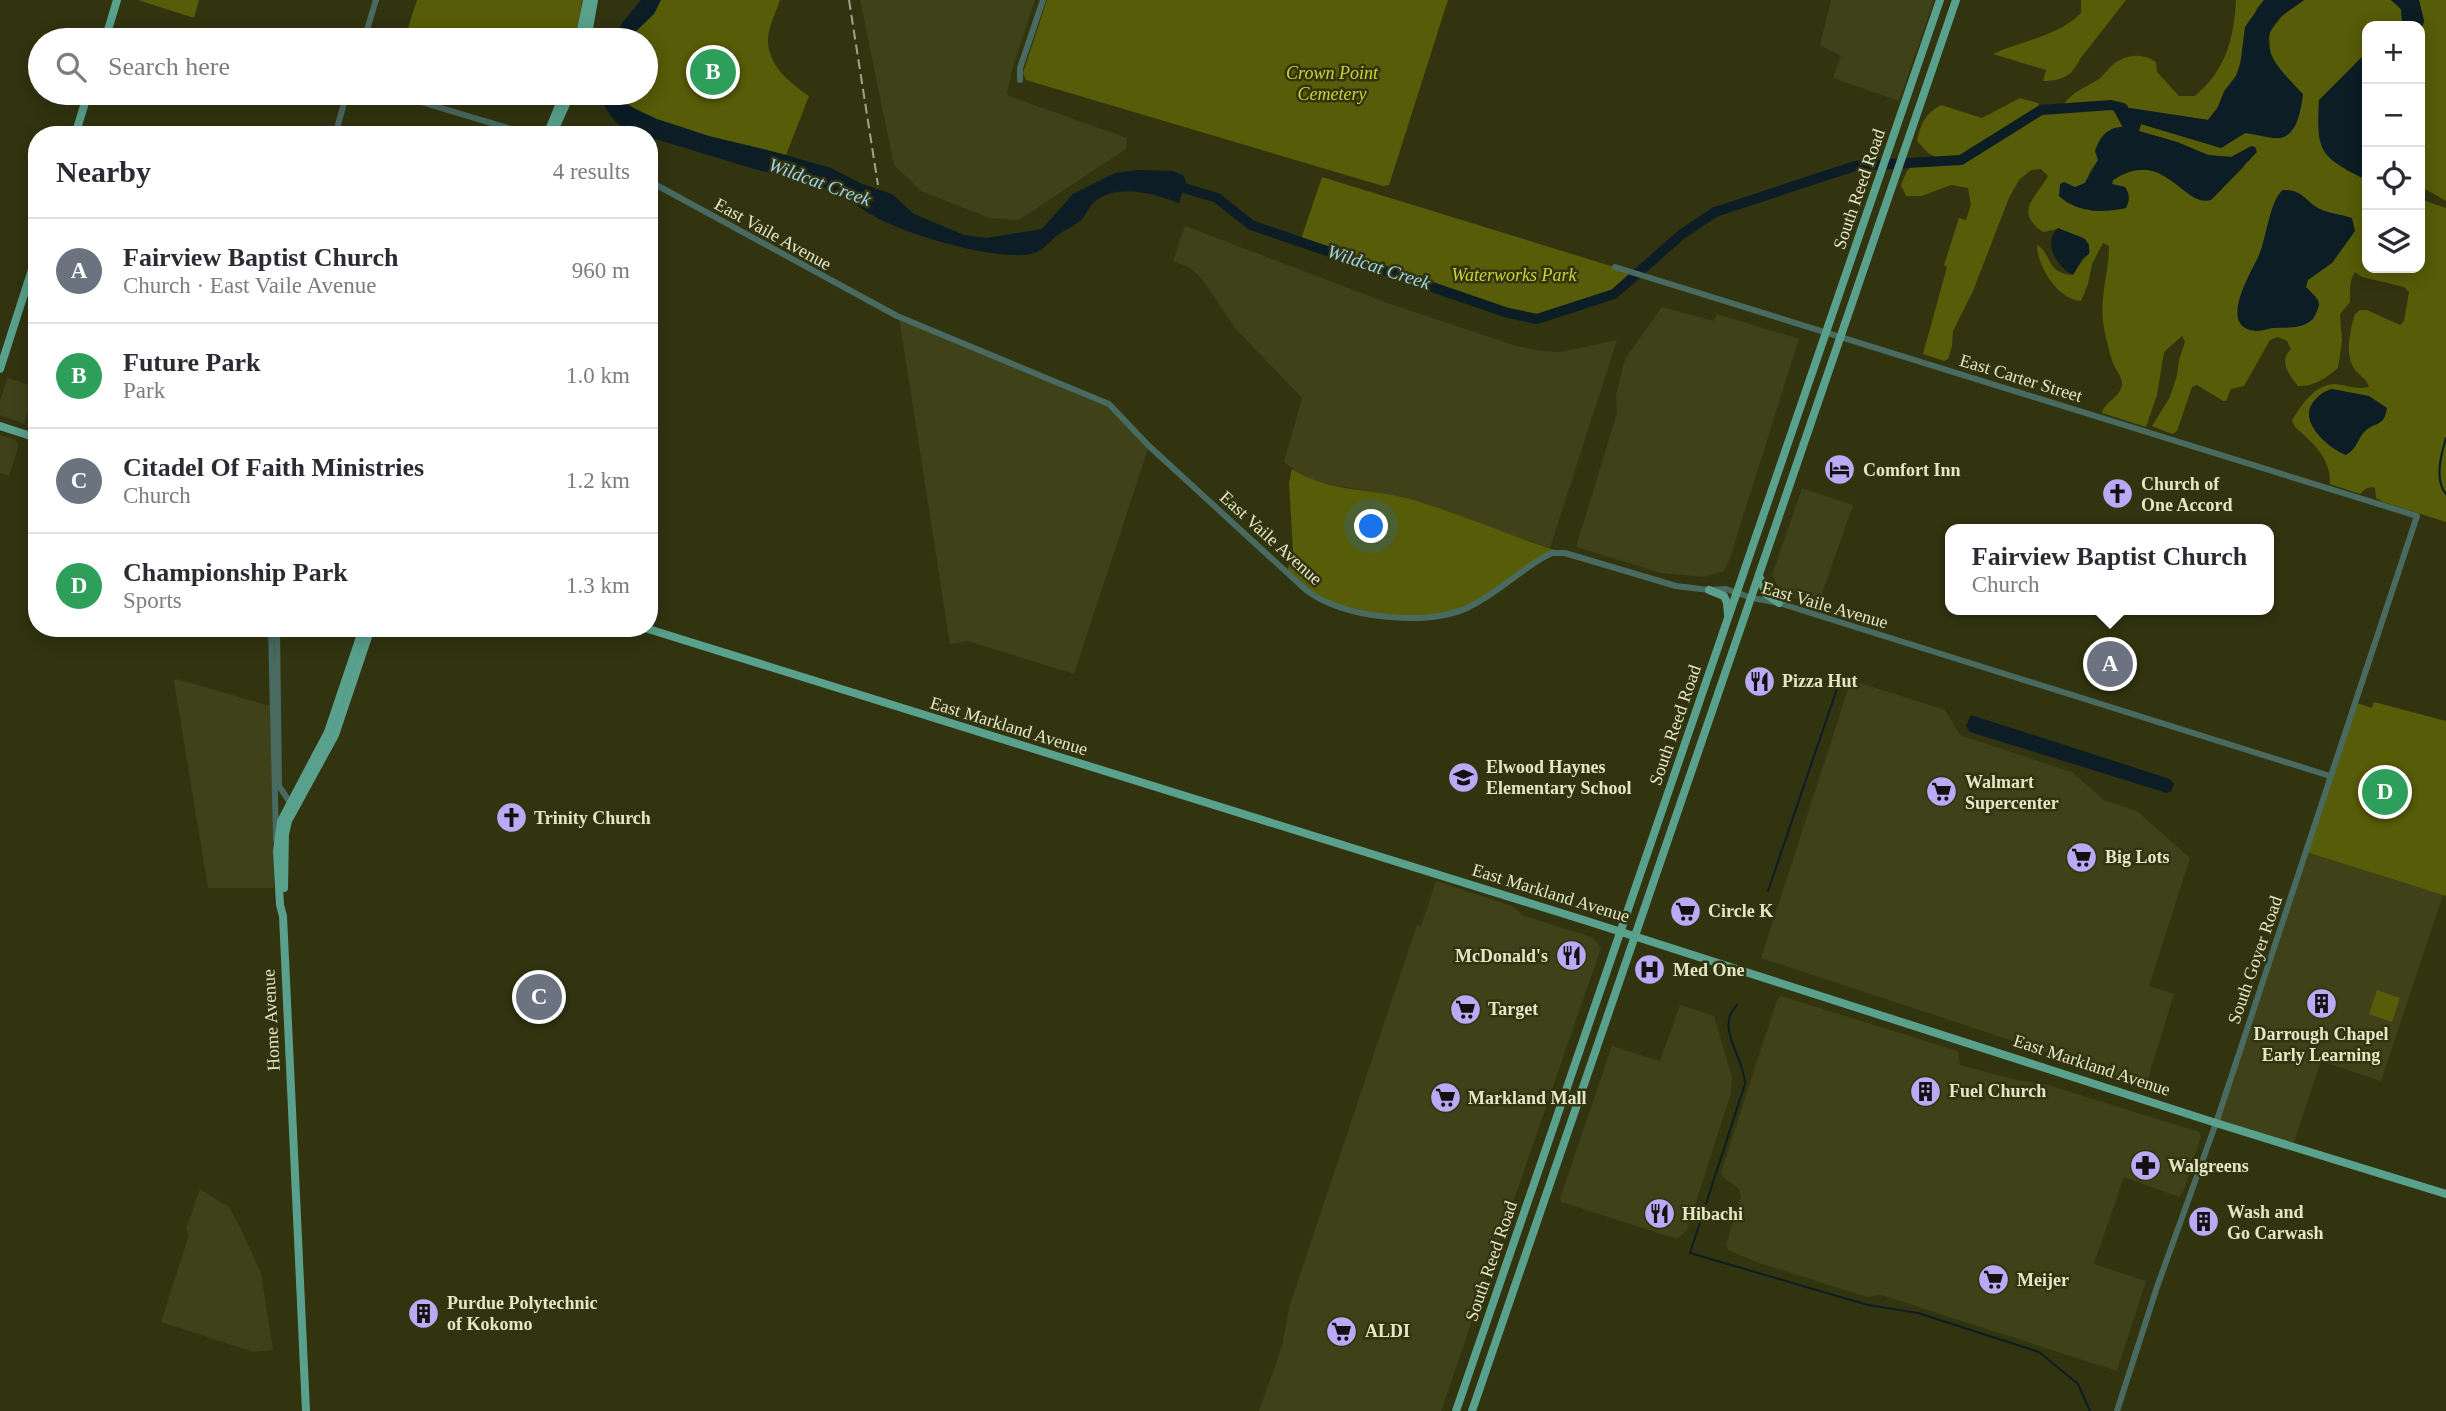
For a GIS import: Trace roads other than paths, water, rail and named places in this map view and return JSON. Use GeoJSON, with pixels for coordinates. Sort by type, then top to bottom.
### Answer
{"type":"FeatureCollection","features":[{"type":"Feature","properties":{"kind":"main road"},"geometry":{"type":"LineString","coordinates":[[109,28],[117,0]]}},
{"type":"Feature","properties":{"kind":"main road"},"geometry":{"type":"LineString","coordinates":[[581,28],[587,0]]}},
{"type":"Feature","properties":{"kind":"main road"},"geometry":{"type":"LineString","coordinates":[[589,28],[594,0]]}},
{"type":"Feature","properties":{"kind":"main road","name":"South Reed Road"},"geometry":{"type":"LineString","coordinates":[[1456,1411],[1940,0]]}},
{"type":"Feature","properties":{"kind":"main road","name":"South Reed Road"},"geometry":{"type":"LineString","coordinates":[[1472,1411],[1956,0]]}},
{"type":"Feature","properties":{"kind":"main road"},"geometry":{"type":"LineString","coordinates":[[78,126],[84,105]]}},
{"type":"Feature","properties":{"kind":"main road"},"geometry":{"type":"LineString","coordinates":[[551,126],[559,105]]}},
{"type":"Feature","properties":{"kind":"main road"},"geometry":{"type":"LineString","coordinates":[[556,126],[566,105]]}},
{"type":"Feature","properties":{"kind":"main road"},"geometry":{"type":"LineString","coordinates":[[0,369],[28,282]]}},
{"type":"Feature","properties":{"kind":"main road"},"geometry":{"type":"LineString","coordinates":[[0,426],[28,435]]}},
{"type":"Feature","properties":{"kind":"main road"},"geometry":{"type":"LineString","coordinates":[[1759,576],[1766,594],[1779,603]]}},
{"type":"Feature","properties":{"kind":"main road"},"geometry":{"type":"LineString","coordinates":[[1709,590],[1724,596],[1727,603],[1727,621]]}},
{"type":"Feature","properties":{"kind":"main road","name":"East Markland Avenue"},"geometry":{"type":"LineString","coordinates":[[658,632],[1620,931],[2216,1123],[2446,1194]]}},
{"type":"Feature","properties":{"kind":"main road"},"geometry":{"type":"LineString","coordinates":[[283,916],[285,834],[291,805],[328,732],[360,637]]}},
{"type":"Feature","properties":{"kind":"main road"},"geometry":{"type":"LineString","coordinates":[[277,851],[281,821],[335,735],[368,637]]}},
{"type":"Feature","properties":{"kind":"main road","name":"Home Avenue"},"geometry":{"type":"LineString","coordinates":[[277,851],[283,916],[306,1411]]}},
{"type":"Feature","properties":{"kind":"street"},"geometry":{"type":"LineString","coordinates":[[367,28],[376,0]]}},
{"type":"Feature","properties":{"kind":"street"},"geometry":{"type":"LineString","coordinates":[[1020,80],[1020,68],[1043,0]]}},
{"type":"Feature","properties":{"kind":"street"},"geometry":{"type":"LineString","coordinates":[[338,126],[344,105]]}},
{"type":"Feature","properties":{"kind":"street"},"geometry":{"type":"LineString","coordinates":[[431,105],[501,126]]}},
{"type":"Feature","properties":{"kind":"street","name":"East Vaile Avenue"},"geometry":{"type":"LineString","coordinates":[[658,186],[897,316],[1109,404],[1177,472],[1296,582],[1321,601],[1372,614],[1411,617],[1442,615],[1467,608],[1536,561],[1552,553],[1565,553],[1676,586],[1726,589],[1779,603],[2330,776]]}},
{"type":"Feature","properties":{"kind":"street","name":"East Carter Street"},"geometry":{"type":"LineString","coordinates":[[1615,267],[2417,516]]}},
{"type":"Feature","properties":{"kind":"street","name":"South Goyer Road"},"geometry":{"type":"LineString","coordinates":[[2117,1411],[2157,1287],[2216,1123],[2417,516]]}},
{"type":"Feature","properties":{"kind":"street","name":"Home Avenue"},"geometry":{"type":"LineString","coordinates":[[271,637],[277,851]]}},
{"type":"Feature","properties":{"kind":"street"},"geometry":{"type":"LineString","coordinates":[[277,637],[279,786],[291,805]]}},
{"type":"Feature","properties":{"kind":"water"},"geometry":{"type":"Polygon","coordinates":[[[641,0],[661,0],[654,14],[639,28],[619,28],[641,0]]]}},
{"type":"Feature","properties":{"kind":"water"},"geometry":{"type":"Polygon","coordinates":[[[2264,0],[2304,0],[2282,16],[2273,27],[2269,38],[2273,58],[2303,94],[2298,120],[2291,132],[2280,138],[2245,133],[2221,148],[2141,124],[2139,131],[2208,155],[2231,157],[2252,146],[2257,152],[2211,200],[2201,200],[2160,173],[2147,170],[2131,171],[2113,180],[2112,184],[2127,190],[2129,197],[2126,208],[2108,211],[2082,209],[2059,196],[2060,184],[2064,182],[2075,187],[2085,183],[2098,160],[2095,151],[2102,137],[2108,131],[2123,127],[2111,105],[2208,120],[2236,76],[2240,66],[2245,27],[2264,0]]]}},
{"type":"Feature","properties":{"kind":"water"},"geometry":{"type":"Polygon","coordinates":[[[2391,0],[2419,0],[2424,21],[2402,21],[2401,9],[2391,0]]]}},
{"type":"Feature","properties":{"kind":"water"},"geometry":{"type":"Polygon","coordinates":[[[2362,57],[2362,177],[2330,159],[2324,151],[2320,143],[2319,100],[2362,57]]]}},
{"type":"Feature","properties":{"kind":"water"},"geometry":{"type":"Polygon","coordinates":[[[605,105],[627,105],[657,119],[709,136],[831,168],[862,184],[892,194],[914,214],[964,235],[986,238],[1042,229],[1073,194],[1115,173],[1139,170],[1173,171],[1183,175],[1186,181],[1179,203],[1135,192],[1113,193],[1093,203],[1081,220],[1036,253],[997,254],[944,243],[908,231],[879,219],[831,190],[814,184],[658,140],[658,126],[621,126],[605,105]]]}},
{"type":"Feature","properties":{"kind":"water"},"geometry":{"type":"Polygon","coordinates":[[[2283,190],[2299,194],[2322,210],[2352,218],[2355,231],[2332,263],[2308,280],[2306,287],[2319,304],[2313,319],[2299,326],[2256,331],[2244,328],[2239,320],[2240,298],[2262,248],[2275,202],[2283,190]]]}},
{"type":"Feature","properties":{"kind":"water"},"geometry":{"type":"Polygon","coordinates":[[[2058,228],[2085,239],[2089,245],[2089,254],[2082,259],[2073,275],[2057,261],[2051,247],[2053,234],[2058,228]]]}},
{"type":"Feature","properties":{"kind":"water"},"geometry":{"type":"Polygon","coordinates":[[[2332,389],[2369,396],[2387,408],[2384,419],[2364,432],[2355,447],[2346,455],[2323,440],[2309,417],[2314,401],[2322,393],[2332,389]]]}},
{"type":"Feature","properties":{"kind":"water"},"geometry":{"type":"Polygon","coordinates":[[[1971,715],[2170,779],[2174,784],[2172,790],[2167,793],[1970,732],[1966,726],[1971,715]]]}},
{"type":"Feature","properties":{"kind":"waterway","name":"Wildcat Creek"},"geometry":{"type":"LineString","coordinates":[[1174,185],[1217,198],[1251,225],[1508,313],[1537,319],[1614,294],[1682,234],[1715,212],[1855,166],[1961,160],[2041,110],[2111,105],[2123,108]]}},
{"type":"Feature","properties":{"kind":"waterway"},"geometry":{"type":"LineString","coordinates":[[2446,438],[2439,474],[2446,494]]}},
{"type":"Feature","properties":{"kind":"waterway"},"geometry":{"type":"LineString","coordinates":[[1768,891],[1839,683]]}},
{"type":"Feature","properties":{"kind":"waterway"},"geometry":{"type":"LineString","coordinates":[[1737,1005],[1731,1014],[1729,1033],[1745,1084],[1690,1253],[1868,1305],[1918,1313],[2039,1352],[2078,1384],[2090,1411]]}},
{"type":"Feature","properties":{"kind":"railway"},"geometry":{"type":"LineString","coordinates":[[849,0],[878,185]]}},
{"type":"Feature","properties":{"kind":"place","name":"Future Park"},"geometry":{"type":"Point","coordinates":[713,72]}},
{"type":"Feature","properties":{"kind":"place","name":"Comfort Inn"},"geometry":{"type":"Point","coordinates":[1840,470]}},
{"type":"Feature","properties":{"kind":"place","name":"Church of One Accord"},"geometry":{"type":"Point","coordinates":[2118,494]}},
{"type":"Feature","properties":{"kind":"place","name":"Fairview Baptist Church"},"geometry":{"type":"Point","coordinates":[2110,664]}},
{"type":"Feature","properties":{"kind":"place","name":"Pizza Hut"},"geometry":{"type":"Point","coordinates":[1759,681]}},
{"type":"Feature","properties":{"kind":"place","name":"Elwood Haynes Elementary School"},"geometry":{"type":"Point","coordinates":[1463,777]}},
{"type":"Feature","properties":{"kind":"place","name":"Walmart Supercenter"},"geometry":{"type":"Point","coordinates":[1942,792]}},
{"type":"Feature","properties":{"kind":"place","name":"Championship Park"},"geometry":{"type":"Point","coordinates":[2385,792]}},
{"type":"Feature","properties":{"kind":"place","name":"Trinity Church"},"geometry":{"type":"Point","coordinates":[511,818]}},
{"type":"Feature","properties":{"kind":"place","name":"Big Lots"},"geometry":{"type":"Point","coordinates":[2082,857]}},
{"type":"Feature","properties":{"kind":"place","name":"Circle K"},"geometry":{"type":"Point","coordinates":[1685,911]}},
{"type":"Feature","properties":{"kind":"place","name":"McDonald's"},"geometry":{"type":"Point","coordinates":[1571,956]}},
{"type":"Feature","properties":{"kind":"place","name":"Med One"},"geometry":{"type":"Point","coordinates":[1650,970]}},
{"type":"Feature","properties":{"kind":"place","name":"Citadel Of Faith Ministries"},"geometry":{"type":"Point","coordinates":[539,997]}},
{"type":"Feature","properties":{"kind":"place","name":"Darrough Chapel Early Learning"},"geometry":{"type":"Point","coordinates":[2321,1004]}},
{"type":"Feature","properties":{"kind":"place","name":"Target"},"geometry":{"type":"Point","coordinates":[1465,1009]}},
{"type":"Feature","properties":{"kind":"place","name":"Fuel Church"},"geometry":{"type":"Point","coordinates":[1926,1091]}},
{"type":"Feature","properties":{"kind":"place","name":"Markland Mall"},"geometry":{"type":"Point","coordinates":[1445,1098]}},
{"type":"Feature","properties":{"kind":"place","name":"Walgreens"},"geometry":{"type":"Point","coordinates":[2145,1166]}},
{"type":"Feature","properties":{"kind":"place","name":"Hibachi"},"geometry":{"type":"Point","coordinates":[1659,1214]}},
{"type":"Feature","properties":{"kind":"place","name":"Wash and Go Carwash"},"geometry":{"type":"Point","coordinates":[2204,1222]}},
{"type":"Feature","properties":{"kind":"place","name":"Meijer"},"geometry":{"type":"Point","coordinates":[1994,1280]}},
{"type":"Feature","properties":{"kind":"place","name":"Purdue Polytechnic of Kokomo"},"geometry":{"type":"Point","coordinates":[424,1313]}},
{"type":"Feature","properties":{"kind":"place","name":"ALDI"},"geometry":{"type":"Point","coordinates":[1342,1331]}},
{"type":"Feature","properties":{"kind":"park label","name":"Crown Point Cemetery"},"geometry":{"type":"Point","coordinates":[1332,83]}},
{"type":"Feature","properties":{"kind":"park label","name":"Waterworks Park"},"geometry":{"type":"Point","coordinates":[1514,275]}}]}
